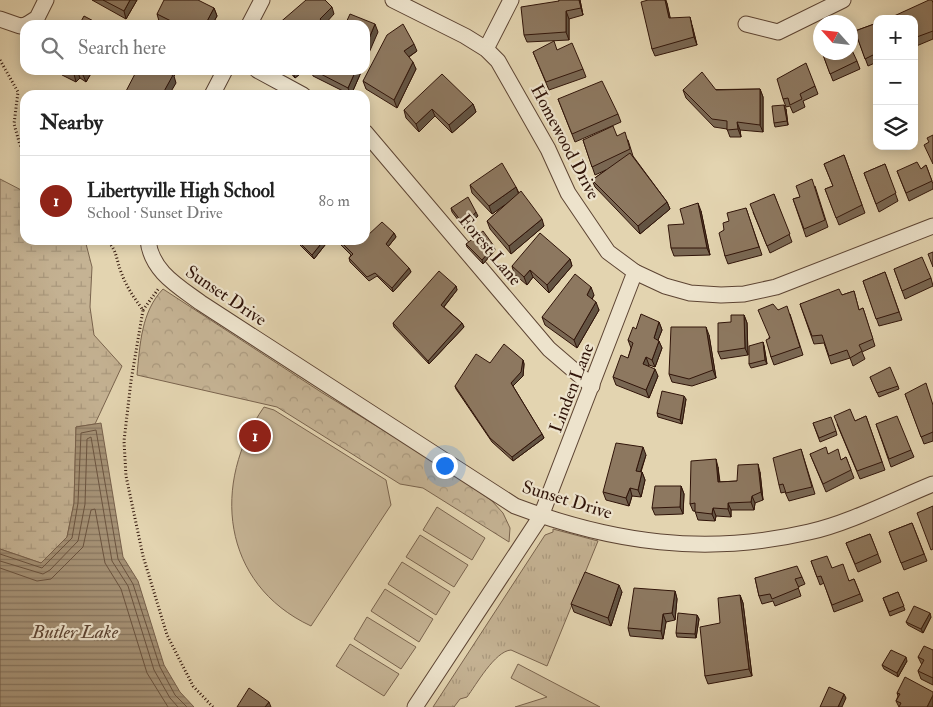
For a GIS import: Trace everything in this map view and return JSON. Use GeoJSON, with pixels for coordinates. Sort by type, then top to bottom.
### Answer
{"type":"FeatureCollection","features":[{"type":"Feature","properties":{"kind":"street"},"geometry":{"type":"LineString","coordinates":[[33,20],[46,0]]}},
{"type":"Feature","properties":{"kind":"street"},"geometry":{"type":"LineString","coordinates":[[252,20],[262,0]]}},
{"type":"Feature","properties":{"kind":"street","name":"Homewood Drive"},"geometry":{"type":"LineString","coordinates":[[393,0],[465,36],[486,49],[498,61],[509,77],[548,149],[568,193],[608,252],[635,272],[665,286],[690,293],[721,295],[744,294],[776,287],[933,226]]}},
{"type":"Feature","properties":{"kind":"street"},"geometry":{"type":"LineString","coordinates":[[486,49],[511,0]]}},
{"type":"Feature","properties":{"kind":"street"},"geometry":{"type":"LineString","coordinates":[[746,24],[778,32],[844,0]]}},
{"type":"Feature","properties":{"kind":"street"},"geometry":{"type":"LineString","coordinates":[[0,19],[20,25]]}},
{"type":"Feature","properties":{"kind":"street"},"geometry":{"type":"LineString","coordinates":[[215,90],[222,75]]}},
{"type":"Feature","properties":{"kind":"street"},"geometry":{"type":"LineString","coordinates":[[266,75],[294,90]]}},
{"type":"Feature","properties":{"kind":"street","name":"Forest Lane"},"geometry":{"type":"LineString","coordinates":[[370,138],[550,349],[592,386]]}},
{"type":"Feature","properties":{"kind":"street","name":"Sunset Drive"},"geometry":{"type":"LineString","coordinates":[[149,245],[153,258],[166,278],[515,506],[541,516],[628,538],[672,544],[744,543],[810,532],[933,484]]}},
{"type":"Feature","properties":{"kind":"street","name":"Linden Lane"},"geometry":{"type":"LineString","coordinates":[[415,707],[541,516],[635,272]]}},
{"type":"Feature","properties":{"kind":"path"},"geometry":{"type":"LineString","coordinates":[[0,60],[18,92],[14,124],[20,145]]}},
{"type":"Feature","properties":{"kind":"path"},"geometry":{"type":"LineString","coordinates":[[113,245],[120,271],[143,310]]}},
{"type":"Feature","properties":{"kind":"path"},"geometry":{"type":"LineString","coordinates":[[166,278],[143,310],[131,381],[124,441],[126,476],[143,556],[167,635],[193,686],[213,707]]}},
{"type":"Feature","properties":{"kind":"green space"},"geometry":{"type":"Polygon","coordinates":[[[0,179],[20,189],[20,245],[86,245],[92,267],[90,307],[94,335],[122,366],[95,424],[76,427],[74,503],[67,537],[41,563],[0,549],[0,179]]]}},
{"type":"Feature","properties":{"kind":"green space"},"geometry":{"type":"Polygon","coordinates":[[[163,289],[321,392],[448,470],[492,501],[503,513],[510,528],[509,542],[423,488],[400,484],[277,407],[137,375],[146,318],[150,308],[163,289]]]}},
{"type":"Feature","properties":{"kind":"green space"},"geometry":{"type":"Polygon","coordinates":[[[264,407],[274,410],[386,480],[391,505],[311,626],[281,608],[258,585],[243,558],[234,529],[232,499],[236,467],[247,437],[264,407]]]}},
{"type":"Feature","properties":{"kind":"green space"},"geometry":{"type":"Polygon","coordinates":[[[437,507],[485,538],[472,560],[423,530],[437,507]]]}},
{"type":"Feature","properties":{"kind":"green space"},"geometry":{"type":"Polygon","coordinates":[[[553,529],[598,541],[547,666],[511,650],[505,652],[492,662],[467,697],[460,699],[454,707],[433,707],[545,535],[553,532],[553,529]]]}},
{"type":"Feature","properties":{"kind":"green space"},"geometry":{"type":"Polygon","coordinates":[[[420,535],[468,565],[454,587],[406,557],[420,535]]]}},
{"type":"Feature","properties":{"kind":"green space"},"geometry":{"type":"Polygon","coordinates":[[[402,562],[450,592],[436,615],[388,584],[402,562]]]}},
{"type":"Feature","properties":{"kind":"green space"},"geometry":{"type":"Polygon","coordinates":[[[385,589],[433,619],[419,642],[371,611],[385,589]]]}},
{"type":"Feature","properties":{"kind":"green space"},"geometry":{"type":"Polygon","coordinates":[[[367,617],[416,647],[401,669],[354,639],[367,617]]]}},
{"type":"Feature","properties":{"kind":"green space"},"geometry":{"type":"Polygon","coordinates":[[[350,644],[399,674],[384,696],[336,666],[350,644]]]}},
{"type":"Feature","properties":{"kind":"green space"},"geometry":{"type":"Polygon","coordinates":[[[518,664],[600,707],[515,707],[547,697],[511,678],[518,664]]]}},
{"type":"Feature","properties":{"kind":"water","name":"Butler Lake"},"geometry":{"type":"Polygon","coordinates":[[[101,423],[123,557],[138,581],[164,665],[180,692],[194,707],[0,707],[0,549],[41,563],[67,537],[74,503],[76,427],[101,423]]]}},
{"type":"Feature","properties":{"kind":"building"},"geometry":{"type":"Polygon","coordinates":[[[103,0],[130,0],[124,11],[103,0]]]}},
{"type":"Feature","properties":{"kind":"building"},"geometry":{"type":"Polygon","coordinates":[[[164,0],[198,0],[214,8],[208,20],[169,20],[157,14],[164,0]]]}},
{"type":"Feature","properties":{"kind":"building"},"geometry":{"type":"Polygon","coordinates":[[[306,0],[325,0],[332,7],[321,20],[283,20],[306,0]]]}},
{"type":"Feature","properties":{"kind":"building"},"geometry":{"type":"Polygon","coordinates":[[[559,0],[579,0],[581,8],[566,11],[566,32],[524,35],[521,7],[559,0]]]}},
{"type":"Feature","properties":{"kind":"building"},"geometry":{"type":"Polygon","coordinates":[[[665,0],[669,18],[690,17],[694,37],[652,49],[641,2],[665,0]]]}},
{"type":"Feature","properties":{"kind":"building"},"geometry":{"type":"Polygon","coordinates":[[[932,0],[933,31],[918,37],[918,15],[896,15],[932,0]]]}},
{"type":"Feature","properties":{"kind":"building"},"geometry":{"type":"Polygon","coordinates":[[[350,14],[365,20],[347,20],[350,14]]]}},
{"type":"Feature","properties":{"kind":"building"},"geometry":{"type":"Polygon","coordinates":[[[84,16],[92,20],[82,20],[84,16]]]}},
{"type":"Feature","properties":{"kind":"building"},"geometry":{"type":"Polygon","coordinates":[[[370,22],[375,24],[370,36],[370,22]]]}},
{"type":"Feature","properties":{"kind":"building"},"geometry":{"type":"Polygon","coordinates":[[[403,24],[414,44],[404,51],[413,62],[394,100],[363,81],[366,75],[370,75],[370,68],[387,35],[403,24]]]}},
{"type":"Feature","properties":{"kind":"building"},"geometry":{"type":"Polygon","coordinates":[[[873,24],[873,55],[865,59],[858,39],[858,30],[873,24]]]}},
{"type":"Feature","properties":{"kind":"building"},"geometry":{"type":"Polygon","coordinates":[[[554,41],[557,50],[572,43],[583,69],[546,82],[533,52],[554,41]]]}},
{"type":"Feature","properties":{"kind":"building"},"geometry":{"type":"Polygon","coordinates":[[[825,60],[857,60],[857,61],[830,74],[825,60]]]}},
{"type":"Feature","properties":{"kind":"building"},"geometry":{"type":"Polygon","coordinates":[[[806,63],[815,86],[800,94],[802,99],[790,105],[788,98],[783,99],[777,79],[806,63]]]}},
{"type":"Feature","properties":{"kind":"building"},"geometry":{"type":"Polygon","coordinates":[[[702,72],[716,90],[760,89],[760,125],[737,122],[738,129],[727,130],[727,121],[712,119],[683,90],[702,72]]]}},
{"type":"Feature","properties":{"kind":"building"},"geometry":{"type":"Polygon","coordinates":[[[442,74],[473,104],[449,125],[432,109],[416,124],[404,110],[442,74]]]}},
{"type":"Feature","properties":{"kind":"building"},"geometry":{"type":"Polygon","coordinates":[[[134,75],[173,75],[165,90],[127,90],[134,75]]]}},
{"type":"Feature","properties":{"kind":"building"},"geometry":{"type":"Polygon","coordinates":[[[323,75],[354,75],[348,88],[323,75]]]}},
{"type":"Feature","properties":{"kind":"building"},"geometry":{"type":"Polygon","coordinates":[[[602,81],[618,114],[572,134],[558,99],[602,81]]]}},
{"type":"Feature","properties":{"kind":"building"},"geometry":{"type":"Polygon","coordinates":[[[784,105],[787,121],[774,123],[772,106],[784,105]]]}},
{"type":"Feature","properties":{"kind":"building"},"geometry":{"type":"Polygon","coordinates":[[[613,126],[617,136],[625,132],[630,149],[592,167],[583,140],[613,126]]]}},
{"type":"Feature","properties":{"kind":"building"},"geometry":{"type":"Polygon","coordinates":[[[933,135],[933,164],[924,145],[929,142],[927,138],[933,135]]]}},
{"type":"Feature","properties":{"kind":"building"},"geometry":{"type":"Polygon","coordinates":[[[630,153],[667,202],[638,226],[592,180],[630,153]]]}},
{"type":"Feature","properties":{"kind":"building"},"geometry":{"type":"Polygon","coordinates":[[[844,155],[862,205],[836,218],[825,189],[833,186],[824,164],[844,155]]]}},
{"type":"Feature","properties":{"kind":"building"},"geometry":{"type":"Polygon","coordinates":[[[917,162],[921,169],[926,165],[932,181],[906,193],[897,171],[917,162]]]}},
{"type":"Feature","properties":{"kind":"building"},"geometry":{"type":"Polygon","coordinates":[[[502,163],[516,187],[489,206],[470,185],[502,163]]]}},
{"type":"Feature","properties":{"kind":"building"},"geometry":{"type":"Polygon","coordinates":[[[885,164],[896,193],[876,204],[864,173],[885,164]]]}},
{"type":"Feature","properties":{"kind":"building"},"geometry":{"type":"Polygon","coordinates":[[[812,179],[825,220],[804,229],[793,199],[800,197],[796,186],[812,179]]]}},
{"type":"Feature","properties":{"kind":"building"},"geometry":{"type":"Polygon","coordinates":[[[521,191],[542,219],[509,246],[487,221],[521,191]]]}},
{"type":"Feature","properties":{"kind":"building"},"geometry":{"type":"Polygon","coordinates":[[[774,194],[790,234],[767,246],[750,204],[774,194]]]}},
{"type":"Feature","properties":{"kind":"building"},"geometry":{"type":"Polygon","coordinates":[[[468,197],[476,212],[464,225],[451,208],[468,197]]]}},
{"type":"Feature","properties":{"kind":"building"},"geometry":{"type":"Polygon","coordinates":[[[698,203],[707,248],[671,248],[668,225],[684,224],[680,209],[698,203]]]}},
{"type":"Feature","properties":{"kind":"building"},"geometry":{"type":"Polygon","coordinates":[[[746,208],[759,247],[725,256],[719,233],[724,230],[723,223],[729,221],[727,213],[746,208]]]}},
{"type":"Feature","properties":{"kind":"building"},"geometry":{"type":"Polygon","coordinates":[[[382,222],[394,233],[386,244],[409,268],[392,288],[375,273],[367,277],[349,258],[353,254],[344,245],[370,245],[370,233],[382,222]]]}},
{"type":"Feature","properties":{"kind":"building"},"geometry":{"type":"Polygon","coordinates":[[[483,231],[494,246],[482,260],[466,244],[483,231]]]}},
{"type":"Feature","properties":{"kind":"building"},"geometry":{"type":"Polygon","coordinates":[[[540,233],[570,259],[547,285],[530,270],[524,277],[512,266],[540,233]]]}},
{"type":"Feature","properties":{"kind":"building"},"geometry":{"type":"Polygon","coordinates":[[[302,245],[320,245],[312,255],[302,245]]]}},
{"type":"Feature","properties":{"kind":"building"},"geometry":{"type":"Polygon","coordinates":[[[933,252],[933,267],[928,254],[933,252]]]}},
{"type":"Feature","properties":{"kind":"building"},"geometry":{"type":"Polygon","coordinates":[[[922,257],[931,278],[902,291],[894,269],[922,257]]]}},
{"type":"Feature","properties":{"kind":"building"},"geometry":{"type":"Polygon","coordinates":[[[439,271],[456,286],[441,305],[462,323],[428,361],[393,323],[439,271]]]}},
{"type":"Feature","properties":{"kind":"building"},"geometry":{"type":"Polygon","coordinates":[[[885,272],[899,312],[876,319],[863,281],[885,272]]]}},
{"type":"Feature","properties":{"kind":"building"},"geometry":{"type":"Polygon","coordinates":[[[575,274],[591,287],[587,295],[596,302],[574,340],[542,317],[575,274]]]}},
{"type":"Feature","properties":{"kind":"building"},"geometry":{"type":"Polygon","coordinates":[[[839,289],[842,295],[854,291],[859,310],[863,308],[873,339],[859,345],[862,351],[850,358],[847,350],[829,356],[822,335],[812,336],[800,304],[839,289]]]}},
{"type":"Feature","properties":{"kind":"building"},"geometry":{"type":"Polygon","coordinates":[[[773,304],[778,310],[787,306],[800,347],[771,357],[766,340],[770,338],[758,310],[773,304]]]}},
{"type":"Feature","properties":{"kind":"building"},"geometry":{"type":"Polygon","coordinates":[[[641,314],[659,322],[654,338],[659,341],[652,360],[646,357],[643,364],[655,369],[646,390],[613,377],[621,355],[628,358],[633,343],[628,340],[633,327],[636,329],[641,314]]]}},
{"type":"Feature","properties":{"kind":"building"},"geometry":{"type":"Polygon","coordinates":[[[731,315],[744,315],[745,348],[718,352],[718,323],[731,322],[731,315]]]}},
{"type":"Feature","properties":{"kind":"building"},"geometry":{"type":"Polygon","coordinates":[[[671,327],[706,327],[713,370],[689,379],[669,374],[671,327]]]}},
{"type":"Feature","properties":{"kind":"building"},"geometry":{"type":"Polygon","coordinates":[[[763,342],[765,360],[749,364],[749,346],[763,342]]]}},
{"type":"Feature","properties":{"kind":"building"},"geometry":{"type":"Polygon","coordinates":[[[504,344],[523,360],[521,372],[511,383],[542,434],[512,457],[490,438],[455,386],[476,354],[490,363],[504,344]]]}},
{"type":"Feature","properties":{"kind":"building"},"geometry":{"type":"Polygon","coordinates":[[[890,367],[898,386],[877,393],[870,377],[890,367]]]}},
{"type":"Feature","properties":{"kind":"building"},"geometry":{"type":"Polygon","coordinates":[[[926,383],[933,405],[933,432],[921,437],[905,394],[926,383]]]}},
{"type":"Feature","properties":{"kind":"building"},"geometry":{"type":"Polygon","coordinates":[[[662,391],[684,396],[680,420],[657,413],[662,391]]]}},
{"type":"Feature","properties":{"kind":"building"},"geometry":{"type":"Polygon","coordinates":[[[850,409],[855,421],[866,416],[882,462],[857,471],[834,416],[850,409]]]}},
{"type":"Feature","properties":{"kind":"building"},"geometry":{"type":"Polygon","coordinates":[[[897,416],[911,450],[889,459],[876,424],[897,416]]]}},
{"type":"Feature","properties":{"kind":"building"},"geometry":{"type":"Polygon","coordinates":[[[831,417],[836,431],[819,438],[813,423],[831,417]]]}},
{"type":"Feature","properties":{"kind":"building"},"geometry":{"type":"Polygon","coordinates":[[[616,443],[643,447],[636,471],[642,472],[638,490],[630,488],[626,498],[603,492],[616,443]]]}},
{"type":"Feature","properties":{"kind":"building"},"geometry":{"type":"Polygon","coordinates":[[[826,447],[828,454],[838,449],[841,460],[846,457],[851,470],[823,484],[810,454],[826,447]]]}},
{"type":"Feature","properties":{"kind":"building"},"geometry":{"type":"Polygon","coordinates":[[[801,449],[812,487],[786,493],[783,484],[779,485],[773,458],[801,449]]]}},
{"type":"Feature","properties":{"kind":"building"},"geometry":{"type":"Polygon","coordinates":[[[716,459],[718,482],[737,481],[738,465],[758,464],[761,492],[752,496],[751,502],[728,503],[728,509],[713,508],[712,514],[695,512],[695,503],[690,504],[691,461],[716,459]]]}},
{"type":"Feature","properties":{"kind":"building"},"geometry":{"type":"Polygon","coordinates":[[[655,486],[681,486],[680,507],[652,508],[655,486]]]}},
{"type":"Feature","properties":{"kind":"building"},"geometry":{"type":"Polygon","coordinates":[[[933,506],[933,549],[931,550],[917,513],[933,506]]]}},
{"type":"Feature","properties":{"kind":"building"},"geometry":{"type":"Polygon","coordinates":[[[912,523],[924,554],[901,563],[889,532],[912,523]]]}},
{"type":"Feature","properties":{"kind":"building"},"geometry":{"type":"Polygon","coordinates":[[[870,534],[878,554],[855,564],[846,543],[870,534]]]}},
{"type":"Feature","properties":{"kind":"building"},"geometry":{"type":"Polygon","coordinates":[[[827,556],[832,568],[843,564],[849,581],[854,579],[860,594],[832,605],[821,576],[817,577],[811,561],[827,556]]]}},
{"type":"Feature","properties":{"kind":"building"},"geometry":{"type":"Polygon","coordinates":[[[797,566],[802,577],[795,579],[799,588],[772,599],[770,594],[759,596],[755,578],[797,566]]]}},
{"type":"Feature","properties":{"kind":"building"},"geometry":{"type":"Polygon","coordinates":[[[585,572],[619,585],[608,618],[571,604],[585,572]]]}},
{"type":"Feature","properties":{"kind":"building"},"geometry":{"type":"Polygon","coordinates":[[[634,588],[675,591],[672,613],[663,614],[661,631],[628,628],[634,588]]]}},
{"type":"Feature","properties":{"kind":"building"},"geometry":{"type":"Polygon","coordinates":[[[898,592],[904,606],[889,612],[883,598],[898,592]]]}},
{"type":"Feature","properties":{"kind":"building"},"geometry":{"type":"Polygon","coordinates":[[[740,595],[749,669],[705,676],[700,627],[720,623],[718,598],[740,595]]]}},
{"type":"Feature","properties":{"kind":"building"},"geometry":{"type":"Polygon","coordinates":[[[914,606],[930,613],[921,629],[906,622],[914,606]]]}},
{"type":"Feature","properties":{"kind":"building"},"geometry":{"type":"Polygon","coordinates":[[[678,613],[697,615],[695,634],[676,633],[678,613]]]}},
{"type":"Feature","properties":{"kind":"building"},"geometry":{"type":"Polygon","coordinates":[[[924,646],[933,650],[933,678],[918,671],[924,660],[918,657],[924,646]]]}},
{"type":"Feature","properties":{"kind":"building"},"geometry":{"type":"Polygon","coordinates":[[[891,650],[906,657],[897,673],[882,665],[891,650]]]}},
{"type":"Feature","properties":{"kind":"building"},"geometry":{"type":"Polygon","coordinates":[[[905,677],[933,692],[927,707],[899,707],[901,703],[896,701],[900,694],[897,693],[905,677]]]}},
{"type":"Feature","properties":{"kind":"building"},"geometry":{"type":"Polygon","coordinates":[[[829,687],[844,694],[838,707],[820,707],[829,687]]]}},
{"type":"Feature","properties":{"kind":"building"},"geometry":{"type":"Polygon","coordinates":[[[249,688],[269,702],[265,707],[237,707],[249,688]]]}},
{"type":"Feature","properties":{"kind":"place","name":"Libertyville High School"},"geometry":{"type":"Point","coordinates":[255,436]}}]}
